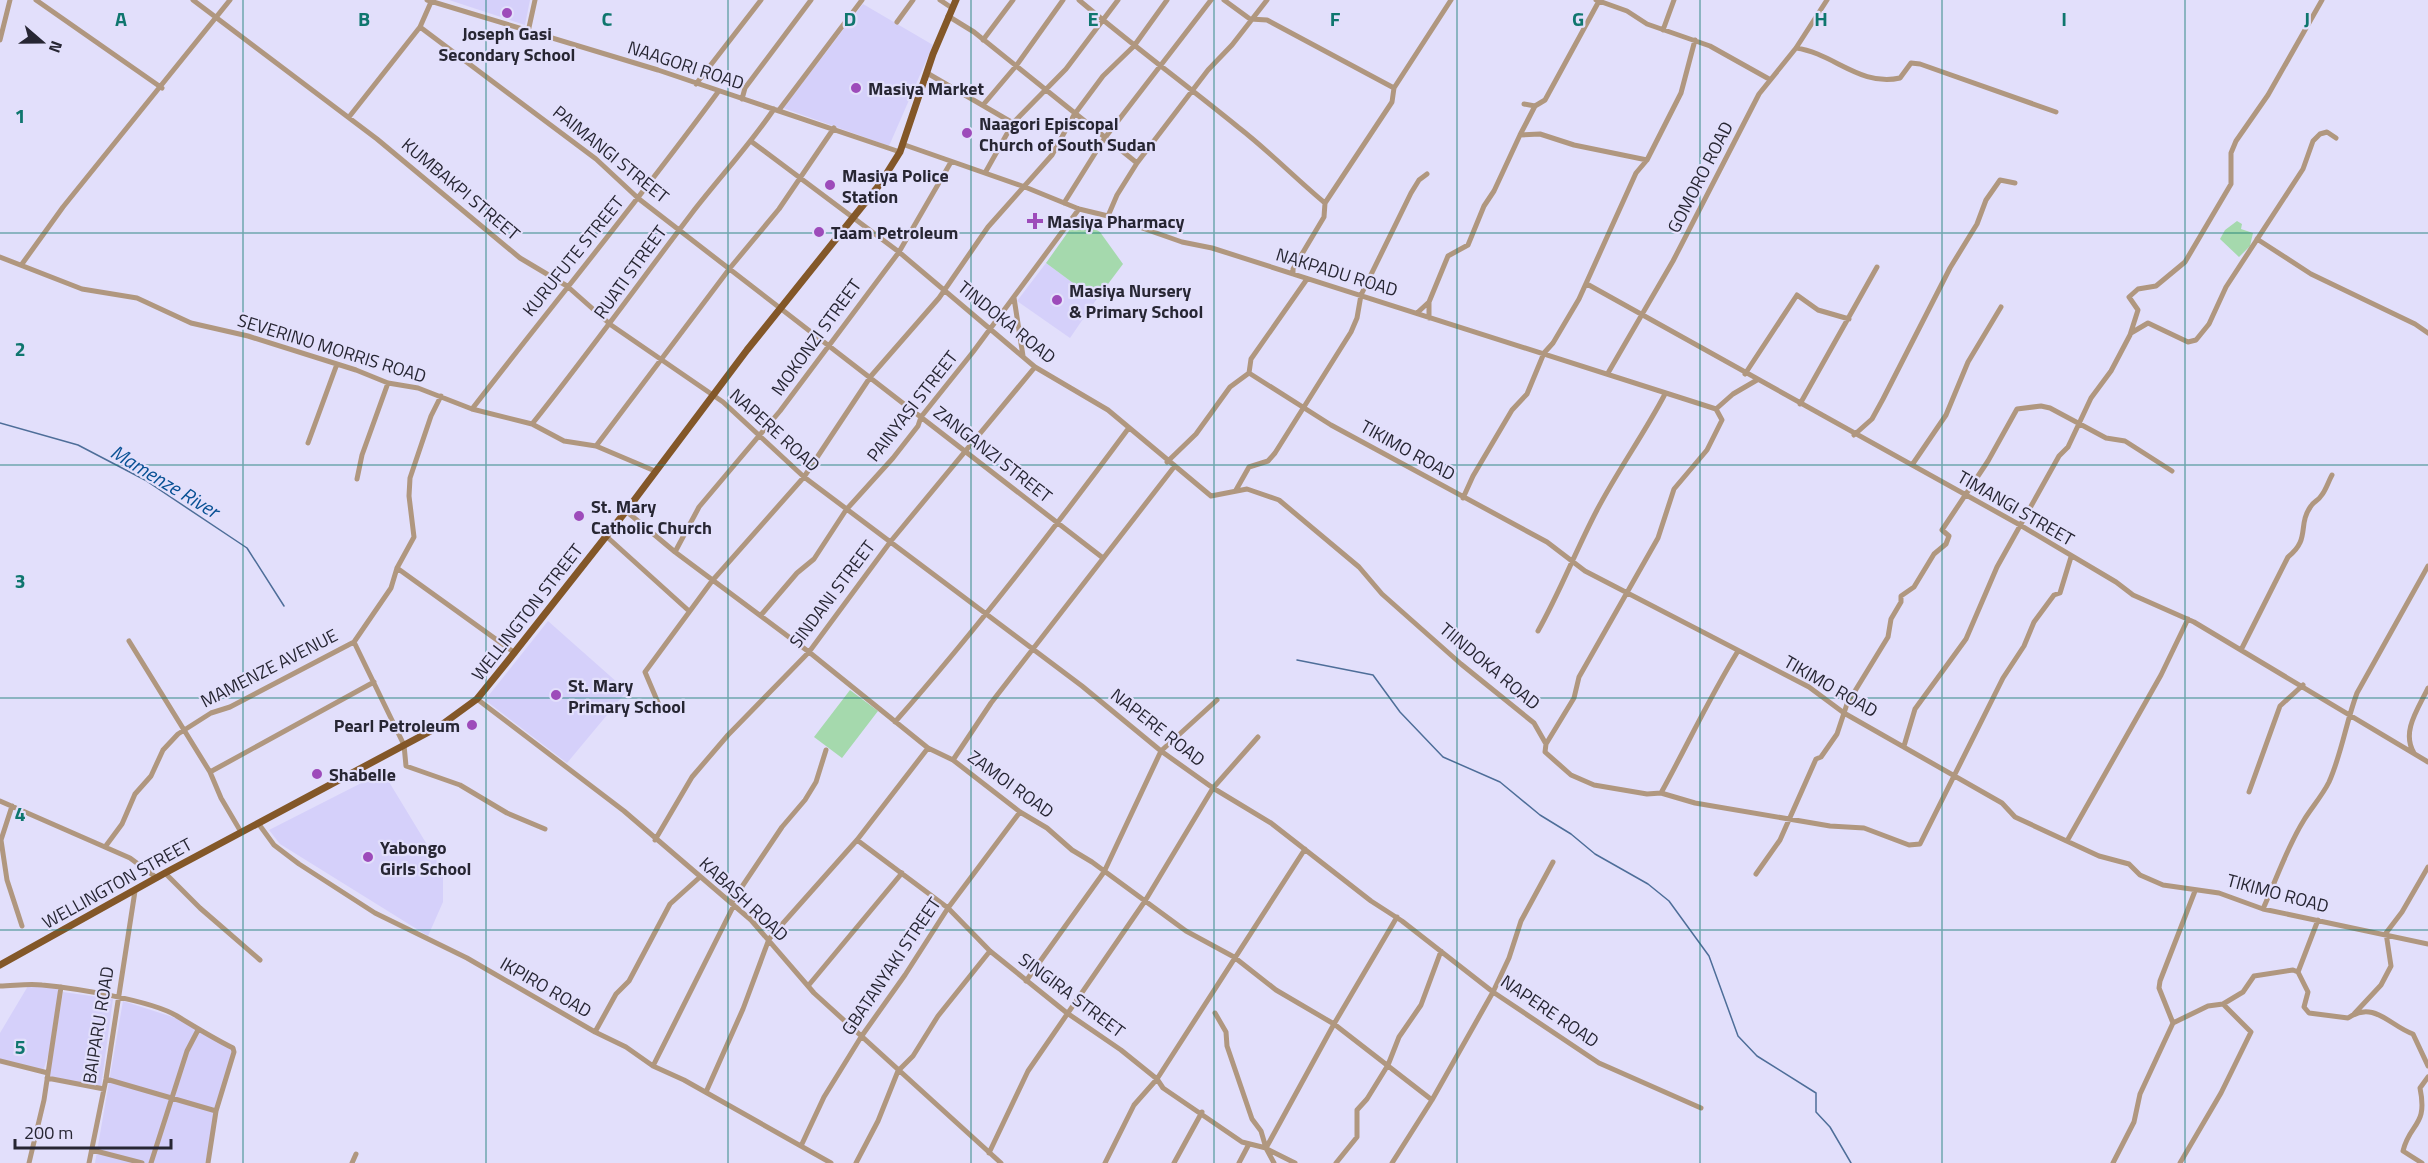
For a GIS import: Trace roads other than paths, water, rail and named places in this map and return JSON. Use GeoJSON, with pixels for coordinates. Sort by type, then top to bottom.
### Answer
{"type":"FeatureCollection","features":[{"type":"Feature","properties":{"kind":"main road","name":"WELLINGTON STREET"},"geometry":{"type":"LineString","coordinates":[[0,965],[165,873],[440,726],[477,699],[626,511],[781,307],[880,184],[901,148],[948,16],[956,0]]}},
{"type":"Feature","properties":{"kind":"street"},"geometry":{"type":"LineString","coordinates":[[0,40],[10,0]]}},
{"type":"Feature","properties":{"kind":"street"},"geometry":{"type":"LineString","coordinates":[[36,0],[162,88]]}},
{"type":"Feature","properties":{"kind":"street","name":"KUMBAKPI STREET"},"geometry":{"type":"LineString","coordinates":[[193,0],[349,117],[520,258],[567,286],[611,325],[714,395]]}},
{"type":"Feature","properties":{"kind":"street"},"geometry":{"type":"LineString","coordinates":[[22,264],[63,207],[162,88],[230,0]]}},
{"type":"Feature","properties":{"kind":"street"},"geometry":{"type":"LineString","coordinates":[[528,32],[535,0]]}},
{"type":"Feature","properties":{"kind":"street"},"geometry":{"type":"LineString","coordinates":[[696,84],[762,0]]}},
{"type":"Feature","properties":{"kind":"street"},"geometry":{"type":"LineString","coordinates":[[742,99],[745,88],[811,0]]}},
{"type":"Feature","properties":{"kind":"street","name":"RUATI STREET"},"geometry":{"type":"LineString","coordinates":[[532,424],[611,325],[680,229],[752,142],[862,0]]}},
{"type":"Feature","properties":{"kind":"street"},"geometry":{"type":"LineString","coordinates":[[897,22],[914,0]]}},
{"type":"Feature","properties":{"kind":"street"},"geometry":{"type":"LineString","coordinates":[[940,0],[952,8]]}},
{"type":"Feature","properties":{"kind":"street"},"geometry":{"type":"LineString","coordinates":[[983,40],[1013,0]]}},
{"type":"Feature","properties":{"kind":"street"},"geometry":{"type":"LineString","coordinates":[[983,105],[1016,66],[1063,0]]}},
{"type":"Feature","properties":{"kind":"street"},"geometry":{"type":"LineString","coordinates":[[1080,0],[1134,46],[1163,65],[1277,159],[1325,203]]}},
{"type":"Feature","properties":{"kind":"street"},"geometry":{"type":"LineString","coordinates":[[985,173],[1013,123],[1065,69],[1118,0]]}},
{"type":"Feature","properties":{"kind":"street"},"geometry":{"type":"LineString","coordinates":[[662,712],[645,672],[712,581],[804,477],[871,376],[943,290],[988,227],[1052,155],[1074,115],[1103,76],[1134,46],[1167,0]]}},
{"type":"Feature","properties":{"kind":"street"},"geometry":{"type":"LineString","coordinates":[[1064,203],[1106,138],[1211,0]]}},
{"type":"Feature","properties":{"kind":"street"},"geometry":{"type":"LineString","coordinates":[[1224,0],[1250,19],[1268,20],[1394,88]]}},
{"type":"Feature","properties":{"kind":"street"},"geometry":{"type":"LineString","coordinates":[[1108,216],[1117,195],[1137,163],[1192,90],[1232,45],[1267,0]]}},
{"type":"Feature","properties":{"kind":"street"},"geometry":{"type":"LineString","coordinates":[[1293,274],[1293,269],[1324,217],[1325,203],[1392,102],[1394,88],[1451,0]]}},
{"type":"Feature","properties":{"kind":"street"},"geometry":{"type":"LineString","coordinates":[[1663,30],[1674,0]]}},
{"type":"Feature","properties":{"kind":"street","name":"GOMORO ROAD"},"geometry":{"type":"LineString","coordinates":[[1608,373],[1673,261],[1759,94],[1796,48],[1827,0]]}},
{"type":"Feature","properties":{"kind":"street"},"geometry":{"type":"LineString","coordinates":[[1904,746],[1915,709],[1966,639],[1997,567],[2059,456],[2068,447],[2091,398],[2106,379],[2130,334],[2138,310],[2130,302],[2129,297],[2138,289],[2156,286],[2185,262],[2230,184],[2231,153],[2236,141],[2268,95],[2322,0]]}},
{"type":"Feature","properties":{"kind":"street"},"geometry":{"type":"LineString","coordinates":[[349,117],[420,27],[429,1]]}},
{"type":"Feature","properties":{"kind":"street","name":"NAAGORI ROAD"},"geometry":{"type":"LineString","coordinates":[[429,1],[901,148]]}},
{"type":"Feature","properties":{"kind":"street"},"geometry":{"type":"LineString","coordinates":[[1429,318],[1429,302],[1448,256],[1468,245],[1484,206],[1494,191],[1529,114],[1535,106],[1545,100],[1598,1],[1627,11],[1663,30],[1695,40],[1742,62],[1769,79]]}},
{"type":"Feature","properties":{"kind":"street"},"geometry":{"type":"LineString","coordinates":[[948,16],[983,40],[1074,115],[1137,163]]}},
{"type":"Feature","properties":{"kind":"street","name":"PAIMANGI STREET"},"geometry":{"type":"LineString","coordinates":[[420,27],[596,159],[639,199],[781,307]]}},
{"type":"Feature","properties":{"kind":"street"},"geometry":{"type":"LineString","coordinates":[[1464,498],[1473,476],[1512,410],[1527,394],[1544,353],[1553,343],[1587,284],[1636,173],[1647,160],[1681,93],[1695,40]]}},
{"type":"Feature","properties":{"kind":"street"},"geometry":{"type":"LineString","coordinates":[[1796,48],[1810,50],[1856,75],[1889,81],[1900,78],[1911,63],[1920,64],[2056,112]]}},
{"type":"Feature","properties":{"kind":"street"},"geometry":{"type":"LineString","coordinates":[[927,73],[1013,123]]}},
{"type":"Feature","properties":{"kind":"street","name":"KURUFUTE STREET"},"geometry":{"type":"LineString","coordinates":[[472,409],[567,286],[639,199],[718,92]]}},
{"type":"Feature","properties":{"kind":"street"},"geometry":{"type":"LineString","coordinates":[[1529,114],[1525,105],[1535,106]]}},
{"type":"Feature","properties":{"kind":"street"},"geometry":{"type":"LineString","coordinates":[[596,446],[730,267],[779,209],[798,177],[834,128]]}},
{"type":"Feature","properties":{"kind":"street"},"geometry":{"type":"LineString","coordinates":[[2130,334],[2148,323],[2187,342],[2196,340],[2209,324],[2226,288],[2303,169],[2313,141],[2320,134],[2327,132],[2336,138]]}},
{"type":"Feature","properties":{"kind":"street"},"geometry":{"type":"LineString","coordinates":[[1520,135],[1540,134],[1574,145],[1647,160]]}},
{"type":"Feature","properties":{"kind":"street","name":"TINDOKA ROAD"},"geometry":{"type":"LineString","coordinates":[[752,142],[899,252],[1035,367],[1108,410],[1174,467]]}},
{"type":"Feature","properties":{"kind":"street","name":"NAKPADU ROAD"},"geometry":{"type":"LineString","coordinates":[[901,148],[985,173],[1079,209],[1108,216],[1182,242],[1212,248],[1608,373],[1716,410]]}},
{"type":"Feature","properties":{"kind":"street","name":"MOKONZI STREET"},"geometry":{"type":"LineString","coordinates":[[675,552],[699,507],[780,411],[899,252],[951,162]]}},
{"type":"Feature","properties":{"kind":"street"},"geometry":{"type":"LineString","coordinates":[[1236,490],[1249,467],[1268,461],[1351,332],[1357,318],[1360,295],[1411,193],[1419,180],[1427,174]]}},
{"type":"Feature","properties":{"kind":"street"},"geometry":{"type":"LineString","coordinates":[[1854,435],[1872,418],[1883,399],[1950,268],[1977,224],[1986,200],[2000,180],[2015,183]]}},
{"type":"Feature","properties":{"kind":"street","name":"PAINYASI STREET"},"geometry":{"type":"LineString","coordinates":[[761,615],[797,573],[814,559],[846,510],[893,458],[918,426],[921,417],[1014,298],[1079,209]]}},
{"type":"Feature","properties":{"kind":"street"},"geometry":{"type":"LineString","coordinates":[[2257,239],[2311,274],[2415,324],[2428,333]]}},
{"type":"Feature","properties":{"kind":"street","name":"SEVERINO MORRIS ROAD"},"geometry":{"type":"LineString","coordinates":[[0,257],[82,289],[136,298],[191,323],[248,336],[388,383],[418,388],[472,409],[532,424],[564,441],[596,446],[655,471]]}},
{"type":"Feature","properties":{"kind":"street"},"geometry":{"type":"LineString","coordinates":[[1800,404],[1877,267]]}},
{"type":"Feature","properties":{"kind":"street"},"geometry":{"type":"LineString","coordinates":[[1167,462],[1196,434],[1230,387],[1249,373],[1251,359],[1306,279]]}},
{"type":"Feature","properties":{"kind":"street","name":"TIMANGI STREET"},"geometry":{"type":"LineString","coordinates":[[1587,284],[1745,374],[1783,392],[1854,435],[2020,525],[2116,582],[2133,595],[2188,619],[2303,685],[2428,762]]}},
{"type":"Feature","properties":{"kind":"street"},"geometry":{"type":"LineString","coordinates":[[1745,374],[1797,295],[1818,310],[1849,319]]}},
{"type":"Feature","properties":{"kind":"street"},"geometry":{"type":"LineString","coordinates":[[1014,298],[1023,356]]}},
{"type":"Feature","properties":{"kind":"street"},"geometry":{"type":"LineString","coordinates":[[1417,313],[1429,302]]}},
{"type":"Feature","properties":{"kind":"street","name":"ZANGANZI STREET"},"geometry":{"type":"LineString","coordinates":[[781,307],[968,452],[1015,492],[1103,558]]}},
{"type":"Feature","properties":{"kind":"street"},"geometry":{"type":"LineString","coordinates":[[1912,465],[1946,415],[1968,362],[2001,307]]}},
{"type":"Feature","properties":{"kind":"street"},"geometry":{"type":"LineString","coordinates":[[308,443],[336,364]]}},
{"type":"Feature","properties":{"kind":"street","name":"SINDANI STREET"},"geometry":{"type":"LineString","coordinates":[[655,840],[692,777],[728,735],[809,652],[891,541],[968,452],[1035,367]]}},
{"type":"Feature","properties":{"kind":"street","name":"TIKIMO ROAD"},"geometry":{"type":"LineString","coordinates":[[1249,373],[1301,408],[1464,498],[1500,514],[1547,542],[1571,562],[1661,612],[1696,627],[1809,687],[1844,712],[1965,784],[2002,803],[2015,817],[2099,856],[2129,864],[2140,875],[2163,885],[2195,891],[2219,892],[2263,909],[2386,933],[2428,944]]}},
{"type":"Feature","properties":{"kind":"street"},"geometry":{"type":"LineString","coordinates":[[1546,744],[1574,698],[1580,676],[1658,538],[1674,489],[1707,450],[1722,420],[1716,410],[1733,394],[1757,380]]}},
{"type":"Feature","properties":{"kind":"street"},"geometry":{"type":"LineString","coordinates":[[357,479],[362,455],[388,383]]}},
{"type":"Feature","properties":{"kind":"street"},"geometry":{"type":"LineString","coordinates":[[1538,631],[1566,581],[1571,562],[1598,507],[1665,394]]}},
{"type":"Feature","properties":{"kind":"street","name":"NAPERE ROAD"},"geometry":{"type":"LineString","coordinates":[[714,395],[804,477],[846,510],[891,541],[1034,649],[1161,751],[1213,788],[1271,823],[1371,902],[1396,917],[1493,992],[1599,1063],[1701,1108]]}},
{"type":"Feature","properties":{"kind":"street","name":"MAMENZE AVENUE"},"geometry":{"type":"LineString","coordinates":[[105,847],[122,824],[135,794],[151,776],[163,750],[185,730],[211,713],[230,707],[354,642],[391,588],[397,568],[414,537],[409,496],[411,478],[431,416],[441,396]]}},
{"type":"Feature","properties":{"kind":"street"},"geometry":{"type":"LineString","coordinates":[[1756,874],[1780,840],[1816,759],[1821,757],[1837,734],[1844,712],[1888,637],[1892,619],[1902,596],[1914,587],[1934,554],[1946,544],[1948,536],[1942,530],[1988,461],[2017,409],[2041,406],[2050,408],[2106,438],[2125,441],[2172,471]]}},
{"type":"Feature","properties":{"kind":"street"},"geometry":{"type":"LineString","coordinates":[[895,722],[948,662],[1058,524],[1128,429]]}},
{"type":"Feature","properties":{"kind":"street"},"geometry":{"type":"LineString","coordinates":[[953,760],[991,703],[1174,467]]}},
{"type":"Feature","properties":{"kind":"street","name":"TIINDOKA ROAD"},"geometry":{"type":"LineString","coordinates":[[1174,467],[1211,496],[1236,490],[1263,493],[1279,500],[1359,567],[1382,594],[1461,664],[1534,723],[1546,744],[1545,752],[1571,775],[1594,785],[1647,794],[1661,793],[1695,803],[1830,826],[1864,828],[1909,845],[1920,844],[1953,775]]}},
{"type":"Feature","properties":{"kind":"street"},"geometry":{"type":"LineString","coordinates":[[2241,650],[2288,557],[2297,550],[2303,538],[2304,520],[2311,506],[2320,498],[2332,475]]}},
{"type":"Feature","properties":{"kind":"street","name":"ZAMOI ROAD"},"geometry":{"type":"LineString","coordinates":[[626,511],[712,581],[809,652],[928,748],[953,760],[1020,812],[1047,828],[1072,850],[1208,945],[1234,957],[1276,990],[1334,1024],[1432,1100]]}},
{"type":"Feature","properties":{"kind":"street"},"geometry":{"type":"LineString","coordinates":[[606,536],[689,611]]}},
{"type":"Feature","properties":{"kind":"street"},"geometry":{"type":"LineString","coordinates":[[1953,775],[2003,678],[2024,646],[2034,622],[2054,595],[2060,593],[2071,557]]}},
{"type":"Feature","properties":{"kind":"street"},"geometry":{"type":"LineString","coordinates":[[2263,909],[2304,820],[2316,806],[2329,781],[2345,740],[2349,713],[2357,693],[2428,566]]}},
{"type":"Feature","properties":{"kind":"street"},"geometry":{"type":"LineString","coordinates":[[397,568],[515,653]]}},
{"type":"Feature","properties":{"kind":"street"},"geometry":{"type":"LineString","coordinates":[[2067,842],[2161,675],[2188,619]]}},
{"type":"Feature","properties":{"kind":"street"},"geometry":{"type":"LineString","coordinates":[[129,641],[210,772],[221,798],[241,832]]}},
{"type":"Feature","properties":{"kind":"street"},"geometry":{"type":"LineString","coordinates":[[354,642],[404,746],[406,766],[460,785],[507,813],[545,829]]}},
{"type":"Feature","properties":{"kind":"street"},"geometry":{"type":"LineString","coordinates":[[1661,793],[1700,715],[1738,651]]}},
{"type":"Feature","properties":{"kind":"street"},"geometry":{"type":"LineString","coordinates":[[210,772],[374,682]]}},
{"type":"Feature","properties":{"kind":"street"},"geometry":{"type":"LineString","coordinates":[[2249,792],[2280,706],[2303,685]]}},
{"type":"Feature","properties":{"kind":"street"},"geometry":{"type":"LineString","coordinates":[[2415,755],[2409,744],[2409,734],[2428,688]]}},
{"type":"Feature","properties":{"kind":"street","name":"KABASH ROAD"},"geometry":{"type":"LineString","coordinates":[[477,699],[624,811],[655,840],[733,904],[769,939],[808,986],[898,1071],[1001,1163]]}},
{"type":"Feature","properties":{"kind":"street"},"geometry":{"type":"LineString","coordinates":[[1026,981],[1104,872],[1161,751],[1217,700]]}},
{"type":"Feature","properties":{"kind":"street"},"geometry":{"type":"LineString","coordinates":[[989,1153],[1028,1071],[1145,901],[1213,788],[1258,736]]}},
{"type":"Feature","properties":{"kind":"street"},"geometry":{"type":"LineString","coordinates":[[706,1092],[743,1009],[769,939],[857,840],[928,748]]}},
{"type":"Feature","properties":{"kind":"street"},"geometry":{"type":"LineString","coordinates":[[653,1066],[733,904],[782,828],[805,800],[816,782],[826,750]]}},
{"type":"Feature","properties":{"kind":"street"},"geometry":{"type":"LineString","coordinates":[[0,801],[130,858],[156,878]]}},
{"type":"Feature","properties":{"kind":"street"},"geometry":{"type":"LineString","coordinates":[[12,806],[1,840],[7,880],[22,926]]}},
{"type":"Feature","properties":{"kind":"street","name":"GBATANYAKI STREET"},"geometry":{"type":"LineString","coordinates":[[801,1146],[824,1097],[861,1036],[906,975],[948,908],[1020,812]]}},
{"type":"Feature","properties":{"kind":"street","name":"IKPIRO ROAD"},"geometry":{"type":"LineString","coordinates":[[258,823],[274,844],[291,858],[375,913],[467,958],[595,1032],[626,1047],[653,1066],[706,1092],[831,1163]]}},
{"type":"Feature","properties":{"kind":"street","name":"SINGIRA STREET"},"geometry":{"type":"LineString","coordinates":[[857,840],[948,908],[990,951],[1067,1013],[1157,1079],[1174,1097],[1202,1112],[1242,1142],[1266,1148],[1295,1163]]}},
{"type":"Feature","properties":{"kind":"street"},"geometry":{"type":"LineString","coordinates":[[1104,1163],[1134,1105],[1157,1079],[1305,849]]}},
{"type":"Feature","properties":{"kind":"street"},"geometry":{"type":"LineString","coordinates":[[1392,1163],[1432,1100],[1493,992],[1509,958],[1521,921],[1553,862]]}},
{"type":"Feature","properties":{"kind":"street"},"geometry":{"type":"LineString","coordinates":[[2113,1163],[2134,1122],[2140,1094],[2173,1023],[2208,1006],[2223,1004],[2243,992],[2253,976],[2293,970],[2298,972],[2308,992],[2304,1007],[2309,1013],[2348,1018],[2355,1014],[2381,985],[2391,966],[2386,933],[2402,912],[2428,867]]}},
{"type":"Feature","properties":{"kind":"street"},"geometry":{"type":"LineString","coordinates":[[165,873],[200,908],[260,960]]}},
{"type":"Feature","properties":{"kind":"street"},"geometry":{"type":"LineString","coordinates":[[808,986],[902,873]]}},
{"type":"Feature","properties":{"kind":"street"},"geometry":{"type":"LineString","coordinates":[[595,1032],[616,994],[629,981],[670,904],[700,877]]}},
{"type":"Feature","properties":{"kind":"street","name":"BAIPARU ROAD"},"geometry":{"type":"LineString","coordinates":[[89,1163],[106,1079],[135,891]]}},
{"type":"Feature","properties":{"kind":"street"},"geometry":{"type":"LineString","coordinates":[[2173,1023],[2159,988],[2160,981],[2195,891]]}},
{"type":"Feature","properties":{"kind":"street"},"geometry":{"type":"LineString","coordinates":[[1266,1148],[1396,917]]}},
{"type":"Feature","properties":{"kind":"street"},"geometry":{"type":"LineString","coordinates":[[2298,972],[2318,920]]}},
{"type":"Feature","properties":{"kind":"street"},"geometry":{"type":"LineString","coordinates":[[856,1163],[878,1121],[898,1071],[914,1056],[930,1033],[938,1016],[990,951]]}},
{"type":"Feature","properties":{"kind":"street"},"geometry":{"type":"LineString","coordinates":[[1336,1163],[1357,1137],[1357,1110],[1367,1099],[1388,1065],[1399,1037],[1422,1005],[1441,951]]}},
{"type":"Feature","properties":{"kind":"street"},"geometry":{"type":"LineString","coordinates":[[0,986],[39,984],[61,987],[157,1008],[232,1048],[234,1052],[216,1111],[208,1163]]}},
{"type":"Feature","properties":{"kind":"street"},"geometry":{"type":"LineString","coordinates":[[29,1163],[47,1075],[61,987]]}},
{"type":"Feature","properties":{"kind":"street"},"geometry":{"type":"LineString","coordinates":[[2180,1163],[2221,1093],[2251,1032],[2223,1004]]}},
{"type":"Feature","properties":{"kind":"street"},"geometry":{"type":"LineString","coordinates":[[2355,1014],[2370,1011],[2387,1017],[2398,1029],[2413,1034],[2428,1066]]}},
{"type":"Feature","properties":{"kind":"street"},"geometry":{"type":"LineString","coordinates":[[1215,1013],[1226,1032],[1227,1046],[1252,1119],[1261,1131],[1274,1163]]}},
{"type":"Feature","properties":{"kind":"street"},"geometry":{"type":"LineString","coordinates":[[152,1163],[187,1051],[198,1030]]}},
{"type":"Feature","properties":{"kind":"street"},"geometry":{"type":"LineString","coordinates":[[0,1061],[104,1089]]}},
{"type":"Feature","properties":{"kind":"street"},"geometry":{"type":"LineString","coordinates":[[2422,1163],[2403,1151],[2405,1143],[2421,1120],[2424,1104],[2420,1088],[2428,1077]]}},
{"type":"Feature","properties":{"kind":"street"},"geometry":{"type":"LineString","coordinates":[[106,1079],[216,1111]]}},
{"type":"Feature","properties":{"kind":"street"},"geometry":{"type":"LineString","coordinates":[[1174,1163],[1202,1112]]}},
{"type":"Feature","properties":{"kind":"street"},"geometry":{"type":"LineString","coordinates":[[1239,1163],[1249,1144]]}},
{"type":"Feature","properties":{"kind":"street"},"geometry":{"type":"LineString","coordinates":[[92,1150],[142,1163]]}},
{"type":"Feature","properties":{"kind":"street"},"geometry":{"type":"LineString","coordinates":[[352,1163],[356,1154]]}},
{"type":"Feature","properties":{"kind":"waterway","name":"Mamenze River"},"geometry":{"type":"LineString","coordinates":[[0,423],[78,445],[145,480],[247,548],[284,606]]}},
{"type":"Feature","properties":{"kind":"waterway"},"geometry":{"type":"LineString","coordinates":[[1297,660],[1373,675],[1400,712],[1443,757],[1500,782],[1540,815],[1571,834],[1595,854],[1648,884],[1669,901],[1709,956],[1738,1036],[1757,1056],[1816,1093],[1816,1112],[1830,1127],[1851,1163]]}},
{"type":"Feature","properties":{"kind":"place","name":"Joseph Gasi Secondary School"},"geometry":{"type":"Point","coordinates":[507,13]}},
{"type":"Feature","properties":{"kind":"place","name":"Masiya Market"},"geometry":{"type":"Point","coordinates":[856,88]}},
{"type":"Feature","properties":{"kind":"place","name":"Naagori Episcopal Church of South Sudan"},"geometry":{"type":"Point","coordinates":[967,133]}},
{"type":"Feature","properties":{"kind":"place","name":"Masiya Police Station"},"geometry":{"type":"Point","coordinates":[830,185]}},
{"type":"Feature","properties":{"kind":"place","name":"Masiya Pharmacy"},"geometry":{"type":"Point","coordinates":[1035,221]}},
{"type":"Feature","properties":{"kind":"place","name":"Taam Petroleum"},"geometry":{"type":"Point","coordinates":[819,232]}},
{"type":"Feature","properties":{"kind":"place","name":"Masiya Nursery & Primary School"},"geometry":{"type":"Point","coordinates":[1057,300]}},
{"type":"Feature","properties":{"kind":"place","name":"St. Mary Catholic Church"},"geometry":{"type":"Point","coordinates":[579,516]}},
{"type":"Feature","properties":{"kind":"place","name":"St. Mary Primary School"},"geometry":{"type":"Point","coordinates":[556,695]}},
{"type":"Feature","properties":{"kind":"place","name":"Pearl Petroleum"},"geometry":{"type":"Point","coordinates":[472,725]}},
{"type":"Feature","properties":{"kind":"place","name":"Shabelle"},"geometry":{"type":"Point","coordinates":[317,774]}},
{"type":"Feature","properties":{"kind":"place","name":"Yabongo Girls School"},"geometry":{"type":"Point","coordinates":[368,857]}}]}
